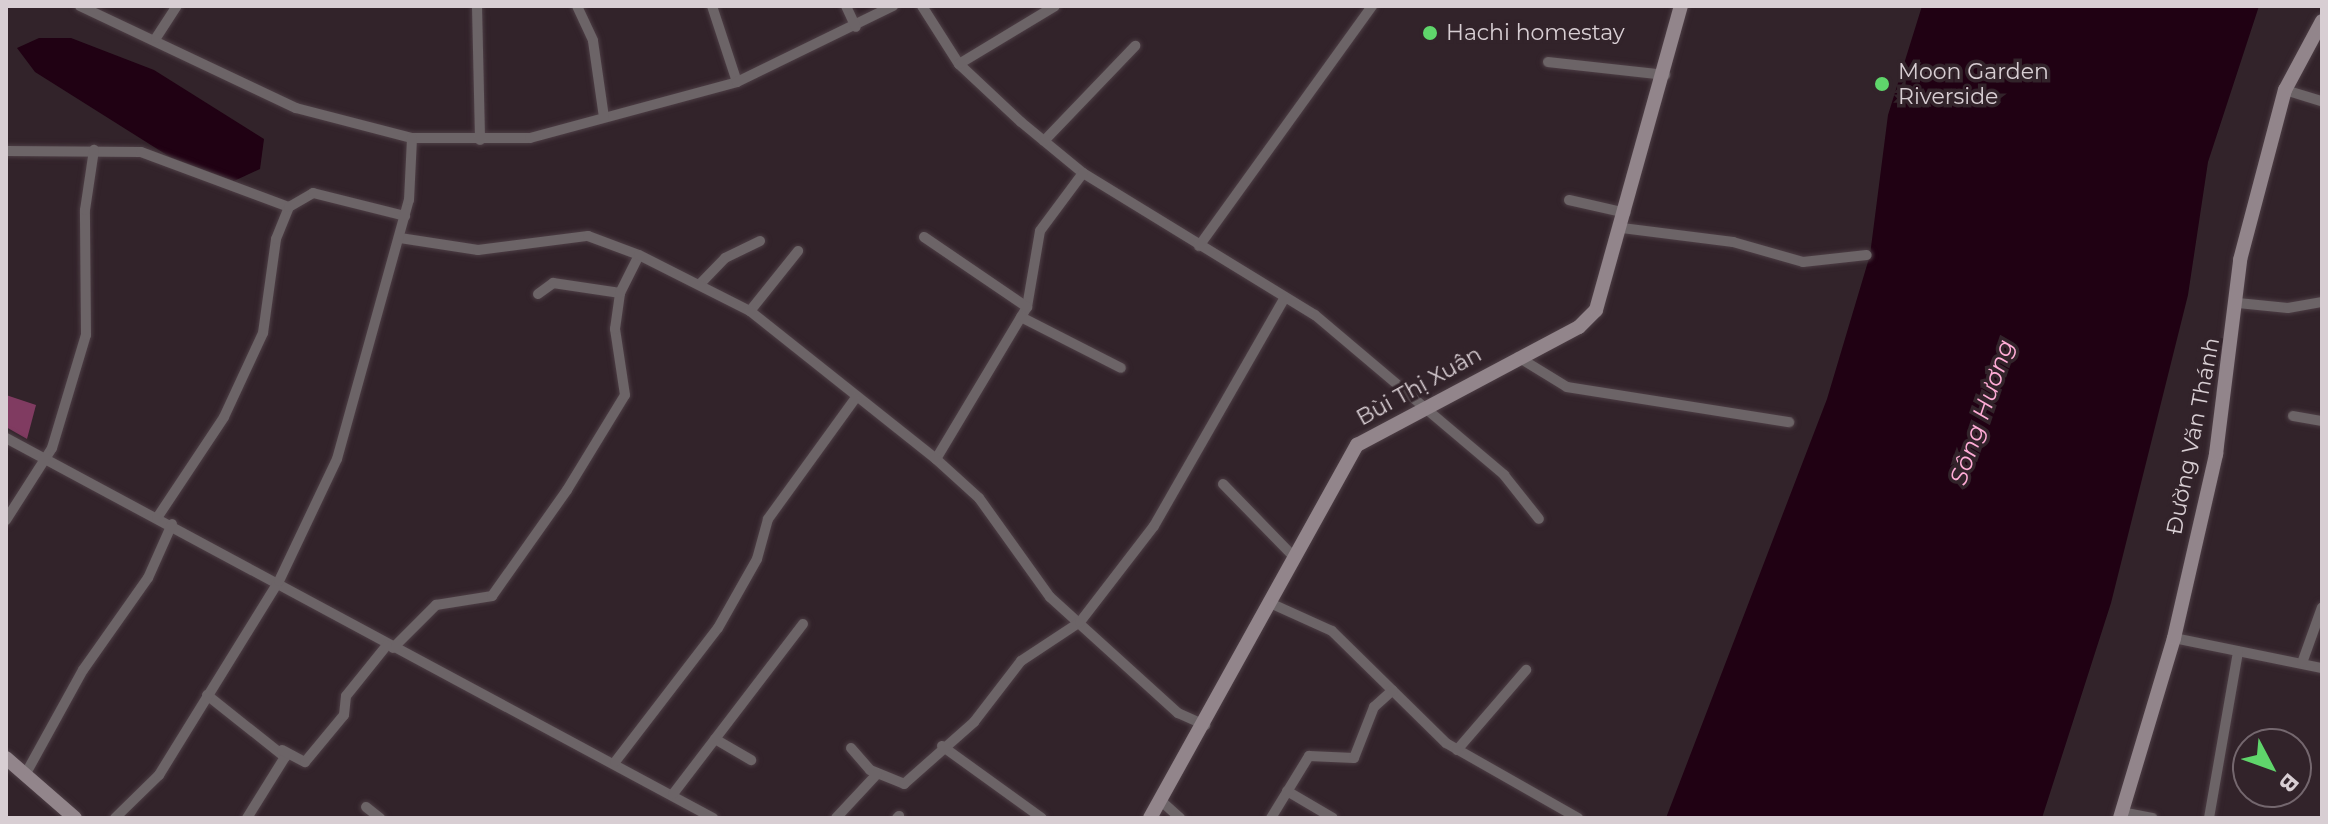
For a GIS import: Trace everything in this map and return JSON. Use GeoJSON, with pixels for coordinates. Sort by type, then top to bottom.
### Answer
{"type":"FeatureCollection","features":[{"type":"Feature","properties":{"kind":"street"},"geometry":{"type":"LineString","coordinates":[[80,6],[156,38],[296,108],[412,138],[480,140],[530,138],[737,82],[856,27],[893,6]]}},
{"type":"Feature","properties":{"kind":"street"},"geometry":{"type":"LineString","coordinates":[[156,38],[177,6]]}},
{"type":"Feature","properties":{"kind":"street"},"geometry":{"type":"LineString","coordinates":[[477,6],[480,140]]}},
{"type":"Feature","properties":{"kind":"street"},"geometry":{"type":"LineString","coordinates":[[577,6],[593,41],[604,117]]}},
{"type":"Feature","properties":{"kind":"street"},"geometry":{"type":"LineString","coordinates":[[712,6],[737,82]]}},
{"type":"Feature","properties":{"kind":"street"},"geometry":{"type":"LineString","coordinates":[[846,6],[856,27]]}},
{"type":"Feature","properties":{"kind":"street"},"geometry":{"type":"LineString","coordinates":[[922,6],[959,64],[1044,141],[1083,173],[1284,299],[1315,315],[1504,475],[1539,519]]}},
{"type":"Feature","properties":{"kind":"street"},"geometry":{"type":"LineString","coordinates":[[959,64],[1055,6]]}},
{"type":"Feature","properties":{"kind":"street"},"geometry":{"type":"LineString","coordinates":[[1199,246],[1372,6]]}},
{"type":"Feature","properties":{"kind":"street","name":"Bùi Thị Xuân"},"geometry":{"type":"LineString","coordinates":[[1150,818],[1205,725],[1357,445],[1421,407],[1518,357],[1596,310],[1665,75],[1681,6]]}},
{"type":"Feature","properties":{"kind":"street","name":"Đường Văn Thánh"},"geometry":{"type":"LineString","coordinates":[[2121,815],[2174,638],[2231,377],[2240,260],[2285,90],[2322,21]]}},
{"type":"Feature","properties":{"kind":"street"},"geometry":{"type":"LineString","coordinates":[[1044,141],[1135,46]]}},
{"type":"Feature","properties":{"kind":"street"},"geometry":{"type":"LineString","coordinates":[[1548,62],[1665,75]]}},
{"type":"Feature","properties":{"kind":"street"},"geometry":{"type":"LineString","coordinates":[[2285,90],[2322,101]]}},
{"type":"Feature","properties":{"kind":"street"},"geometry":{"type":"LineString","coordinates":[[115,818],[159,775],[279,581],[346,435],[365,339],[405,216],[412,138]]}},
{"type":"Feature","properties":{"kind":"street"},"geometry":{"type":"LineString","coordinates":[[6,520],[46,460],[86,335],[85,210],[94,150]]}},
{"type":"Feature","properties":{"kind":"street"},"geometry":{"type":"LineString","coordinates":[[6,151],[141,152],[289,207]]}},
{"type":"Feature","properties":{"kind":"street"},"geometry":{"type":"LineString","coordinates":[[936,459],[1024,312],[1040,231],[1083,173]]}},
{"type":"Feature","properties":{"kind":"street"},"geometry":{"type":"LineString","coordinates":[[157,518],[224,417],[263,333],[276,239],[289,207],[313,193],[405,216]]}},
{"type":"Feature","properties":{"kind":"street"},"geometry":{"type":"LineString","coordinates":[[1569,200],[1624,220],[1733,242],[1803,262],[1867,255]]}},
{"type":"Feature","properties":{"kind":"street"},"geometry":{"type":"LineString","coordinates":[[400,238],[478,250],[588,236],[639,255],[750,311],[854,400],[936,459],[979,498],[1050,597],[1178,713],[1205,725]]}},
{"type":"Feature","properties":{"kind":"street"},"geometry":{"type":"LineString","coordinates":[[924,237],[1024,312],[1121,368]]}},
{"type":"Feature","properties":{"kind":"street"},"geometry":{"type":"LineString","coordinates":[[700,284],[725,258],[760,241]]}},
{"type":"Feature","properties":{"kind":"street"},"geometry":{"type":"LineString","coordinates":[[750,311],[798,251]]}},
{"type":"Feature","properties":{"kind":"street"},"geometry":{"type":"LineString","coordinates":[[207,695],[282,750],[305,762],[390,646],[436,605],[492,596],[567,490],[625,395],[615,329],[620,293],[639,255]]}},
{"type":"Feature","properties":{"kind":"street"},"geometry":{"type":"LineString","coordinates":[[538,294],[553,283],[620,293]]}},
{"type":"Feature","properties":{"kind":"street"},"geometry":{"type":"LineString","coordinates":[[851,748],[877,774],[904,784],[942,746],[974,722],[1021,661],[1080,622],[1154,526],[1284,299]]}},
{"type":"Feature","properties":{"kind":"street"},"geometry":{"type":"LineString","coordinates":[[2238,303],[2288,308],[2322,302]]}},
{"type":"Feature","properties":{"kind":"street"},"geometry":{"type":"LineString","coordinates":[[1518,357],[1567,387],[1789,422]]}},
{"type":"Feature","properties":{"kind":"street"},"geometry":{"type":"LineString","coordinates":[[6,438],[279,581],[607,766],[615,762],[718,628],[757,559],[768,519],[854,400]]}},
{"type":"Feature","properties":{"kind":"street"},"geometry":{"type":"LineString","coordinates":[[2293,416],[2322,421]]}},
{"type":"Feature","properties":{"kind":"street"},"geometry":{"type":"LineString","coordinates":[[1223,484],[1294,557]]}},
{"type":"Feature","properties":{"kind":"street"},"geometry":{"type":"LineString","coordinates":[[25,775],[83,670],[148,578],[172,524]]}},
{"type":"Feature","properties":{"kind":"street"},"geometry":{"type":"LineString","coordinates":[[1270,603],[1332,631],[1457,750],[1578,818]]}},
{"type":"Feature","properties":{"kind":"street"},"geometry":{"type":"LineString","coordinates":[[2302,663],[2322,607]]}},
{"type":"Feature","properties":{"kind":"street"},"geometry":{"type":"LineString","coordinates":[[673,794],[803,624]]}},
{"type":"Feature","properties":{"kind":"street"},"geometry":{"type":"LineString","coordinates":[[2174,638],[2322,668]]}},
{"type":"Feature","properties":{"kind":"street"},"geometry":{"type":"LineString","coordinates":[[2209,818],[2238,651]]}},
{"type":"Feature","properties":{"kind":"street"},"geometry":{"type":"LineString","coordinates":[[1457,750],[1526,670]]}},
{"type":"Feature","properties":{"kind":"street"},"geometry":{"type":"LineString","coordinates":[[1271,818],[1309,756],[1354,758],[1374,707],[1393,690]]}},
{"type":"Feature","properties":{"kind":"street"},"geometry":{"type":"LineString","coordinates":[[715,739],[751,760]]}},
{"type":"Feature","properties":{"kind":"street"},"geometry":{"type":"LineString","coordinates":[[942,746],[1042,818]]}},
{"type":"Feature","properties":{"kind":"street"},"geometry":{"type":"LineString","coordinates":[[247,818],[284,762],[282,750]]}},
{"type":"Feature","properties":{"kind":"street"},"geometry":{"type":"LineString","coordinates":[[6,758],[75,818]]}},
{"type":"Feature","properties":{"kind":"street"},"geometry":{"type":"LineString","coordinates":[[615,762],[713,818]]}},
{"type":"Feature","properties":{"kind":"street"},"geometry":{"type":"LineString","coordinates":[[836,818],[877,774]]}},
{"type":"Feature","properties":{"kind":"street"},"geometry":{"type":"LineString","coordinates":[[1287,791],[1333,818]]}},
{"type":"Feature","properties":{"kind":"street"},"geometry":{"type":"LineString","coordinates":[[1160,800],[1180,818]]}},
{"type":"Feature","properties":{"kind":"street"},"geometry":{"type":"LineString","coordinates":[[366,807],[380,818]]}},
{"type":"Feature","properties":{"kind":"street"},"geometry":{"type":"LineString","coordinates":[[2121,815],[2152,818]]}},
{"type":"Feature","properties":{"kind":"shaded area"},"geometry":{"type":"Polygon","coordinates":[[[6,395],[36,405],[27,439],[6,427],[6,395]]]}},
{"type":"Feature","properties":{"kind":"water","name":"Sông Hương"},"geometry":{"type":"Polygon","coordinates":[[[1922,6],[2259,6],[2208,162],[2188,295],[2111,603],[2042,818],[1666,818],[1827,399],[1870,255],[1888,115],[1922,6]]]}},
{"type":"Feature","properties":{"kind":"water"},"geometry":{"type":"Polygon","coordinates":[[[39,38],[71,38],[154,70],[264,139],[260,169],[234,181],[170,157],[35,72],[17,48],[39,38]]]}},
{"type":"Feature","properties":{"kind":"place","name":"Hachi homestay"},"geometry":{"type":"Point","coordinates":[1430,33]}},
{"type":"Feature","properties":{"kind":"place","name":"Moon Garden Riverside"},"geometry":{"type":"Point","coordinates":[1882,84]}}]}
